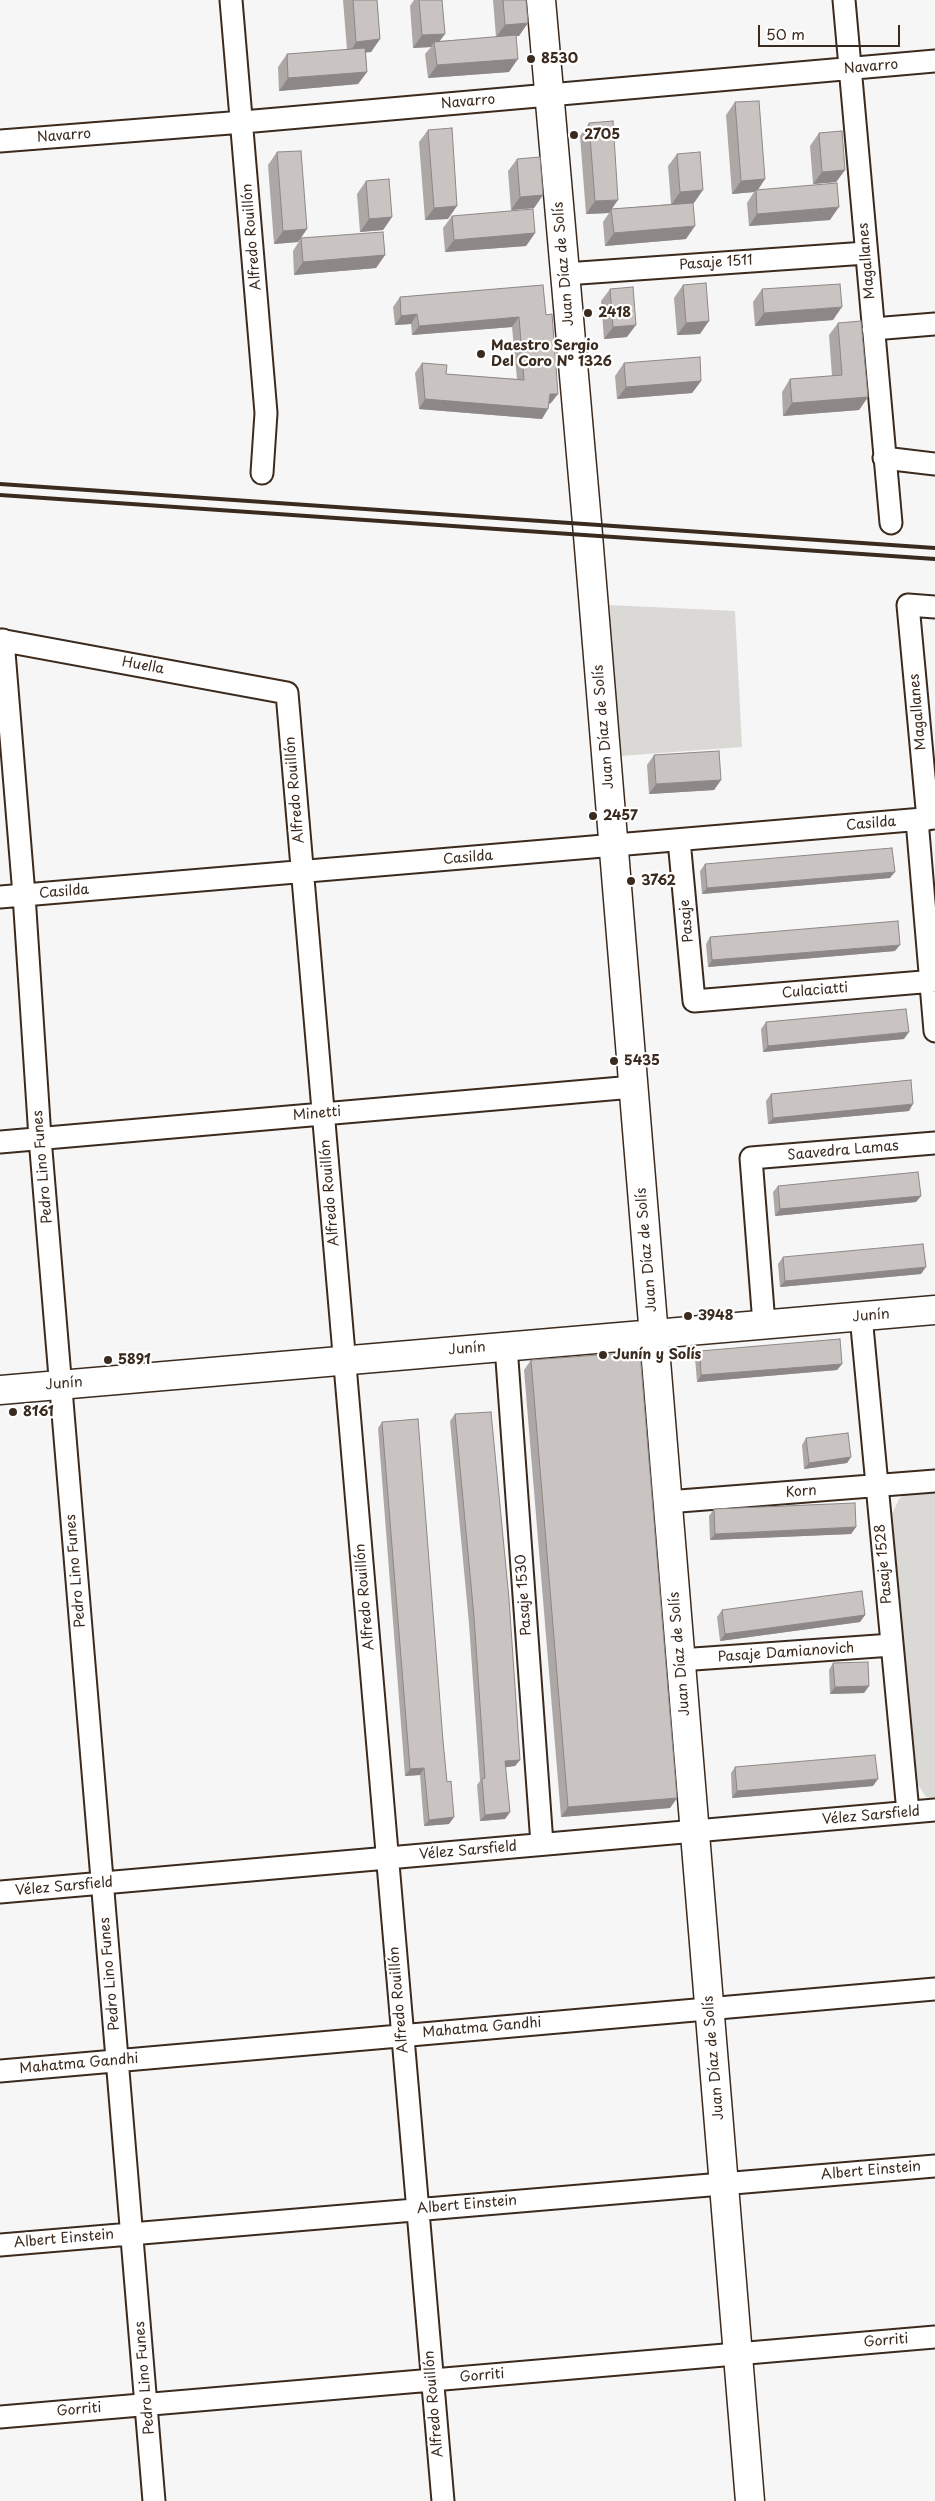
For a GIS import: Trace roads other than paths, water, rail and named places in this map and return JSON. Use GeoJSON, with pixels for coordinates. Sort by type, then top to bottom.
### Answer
{"type":"FeatureCollection","features":[{"type":"Feature","properties":{"kind":"main road","name":"Juan Díaz de Solís"},"geometry":{"type":"LineString","coordinates":[[541,0],[614,846],[750,2501]]}},
{"type":"Feature","properties":{"kind":"main road","name":"Junín"},"geometry":{"type":"LineString","coordinates":[[0,1390],[935,1310]]}},
{"type":"Feature","properties":{"kind":"street","name":"Alfredo Rouillón"},"geometry":{"type":"LineString","coordinates":[[231,0],[266,413],[262,473]]}},
{"type":"Feature","properties":{"kind":"street","name":"Magallanes"},"geometry":{"type":"LineString","coordinates":[[844,0],[872,329],[891,523]]}},
{"type":"Feature","properties":{"kind":"street","name":"Navarro"},"geometry":{"type":"LineString","coordinates":[[0,141],[242,122],[935,61]]}},
{"type":"Feature","properties":{"kind":"street","name":"Pasaje 1511"},"geometry":{"type":"LineString","coordinates":[[565,274],[866,252]]}},
{"type":"Feature","properties":{"kind":"street"},"geometry":{"type":"LineString","coordinates":[[872,329],[935,324]]}},
{"type":"Feature","properties":{"kind":"street"},"geometry":{"type":"LineString","coordinates":[[884,458],[935,464]]}},
{"type":"Feature","properties":{"kind":"street","name":"Magallanes"},"geometry":{"type":"LineString","coordinates":[[935,607],[908,605],[927,819],[935,1031]]}},
{"type":"Feature","properties":{"kind":"street","name":"Huella"},"geometry":{"type":"LineString","coordinates":[[1,640],[287,693]]}},
{"type":"Feature","properties":{"kind":"street","name":"Pedro Lino Funes"},"geometry":{"type":"LineString","coordinates":[[1,640],[24,895],[40,1138],[154,2501]]}},
{"type":"Feature","properties":{"kind":"street","name":"Alfredo Rouillón"},"geometry":{"type":"LineString","coordinates":[[287,693],[443,2501]]}},
{"type":"Feature","properties":{"kind":"street","name":"Casilda"},"geometry":{"type":"LineString","coordinates":[[0,897],[927,819]]}},
{"type":"Feature","properties":{"kind":"street","name":"Pasaje"},"geometry":{"type":"LineString","coordinates":[[679,840],[694,1001]]}},
{"type":"Feature","properties":{"kind":"street","name":"Culaciatti"},"geometry":{"type":"LineString","coordinates":[[694,1001],[933,981]]}},
{"type":"Feature","properties":{"kind":"street","name":"Minetti"},"geometry":{"type":"LineString","coordinates":[[0,1142],[633,1087]]}},
{"type":"Feature","properties":{"kind":"street","name":"Saavedra Lamas"},"geometry":{"type":"LineString","coordinates":[[764,1324],[751,1158],[935,1143]]}},
{"type":"Feature","properties":{"kind":"street","name":"Pasaje 1528"},"geometry":{"type":"LineString","coordinates":[[861,1316],[908,1812]]}},
{"type":"Feature","properties":{"kind":"street","name":"Pasaje 1530"},"geometry":{"type":"LineString","coordinates":[[506,1346],[542,1844]]}},
{"type":"Feature","properties":{"kind":"street","name":"Korn"},"geometry":{"type":"LineString","coordinates":[[667,1502],[935,1481]]}},
{"type":"Feature","properties":{"kind":"street","name":"Pasaje Damianovich"},"geometry":{"type":"LineString","coordinates":[[680,1660],[892,1646]]}},
{"type":"Feature","properties":{"kind":"street","name":"Vélez Sarsfield"},"geometry":{"type":"LineString","coordinates":[[0,1892],[935,1810]]}},
{"type":"Feature","properties":{"kind":"street","name":"Mahatma Gandhi"},"geometry":{"type":"LineString","coordinates":[[0,2070],[935,1989]]}},
{"type":"Feature","properties":{"kind":"street","name":"Albert Einstein"},"geometry":{"type":"LineString","coordinates":[[0,2244],[935,2166]]}},
{"type":"Feature","properties":{"kind":"street","name":"Gorriti"},"geometry":{"type":"LineString","coordinates":[[0,2417],[935,2337]]}},
{"type":"Feature","properties":{"kind":"railway"},"geometry":{"type":"LineString","coordinates":[[0,484],[935,548]]}},
{"type":"Feature","properties":{"kind":"railway"},"geometry":{"type":"LineString","coordinates":[[0,495],[935,559]]}},
{"type":"Feature","properties":{"kind":"place","name":"8530"},"geometry":{"type":"Point","coordinates":[531,59]}},
{"type":"Feature","properties":{"kind":"place","name":"2705"},"geometry":{"type":"Point","coordinates":[574,135]}},
{"type":"Feature","properties":{"kind":"place","name":"2418"},"geometry":{"type":"Point","coordinates":[588,313]}},
{"type":"Feature","properties":{"kind":"place","name":"Maestro Sergio Del Coro N° 1326"},"geometry":{"type":"Point","coordinates":[481,354]}},
{"type":"Feature","properties":{"kind":"place","name":"2457"},"geometry":{"type":"Point","coordinates":[593,816]}},
{"type":"Feature","properties":{"kind":"place","name":"3762"},"geometry":{"type":"Point","coordinates":[631,881]}},
{"type":"Feature","properties":{"kind":"place","name":"5435"},"geometry":{"type":"Point","coordinates":[614,1061]}},
{"type":"Feature","properties":{"kind":"place","name":"3948"},"geometry":{"type":"Point","coordinates":[688,1316]}},
{"type":"Feature","properties":{"kind":"place","name":"Junín y Solís"},"geometry":{"type":"Point","coordinates":[603,1355]}},
{"type":"Feature","properties":{"kind":"place","name":"5891"},"geometry":{"type":"Point","coordinates":[108,1360]}},
{"type":"Feature","properties":{"kind":"place","name":"8161"},"geometry":{"type":"Point","coordinates":[13,1412]}}]}
